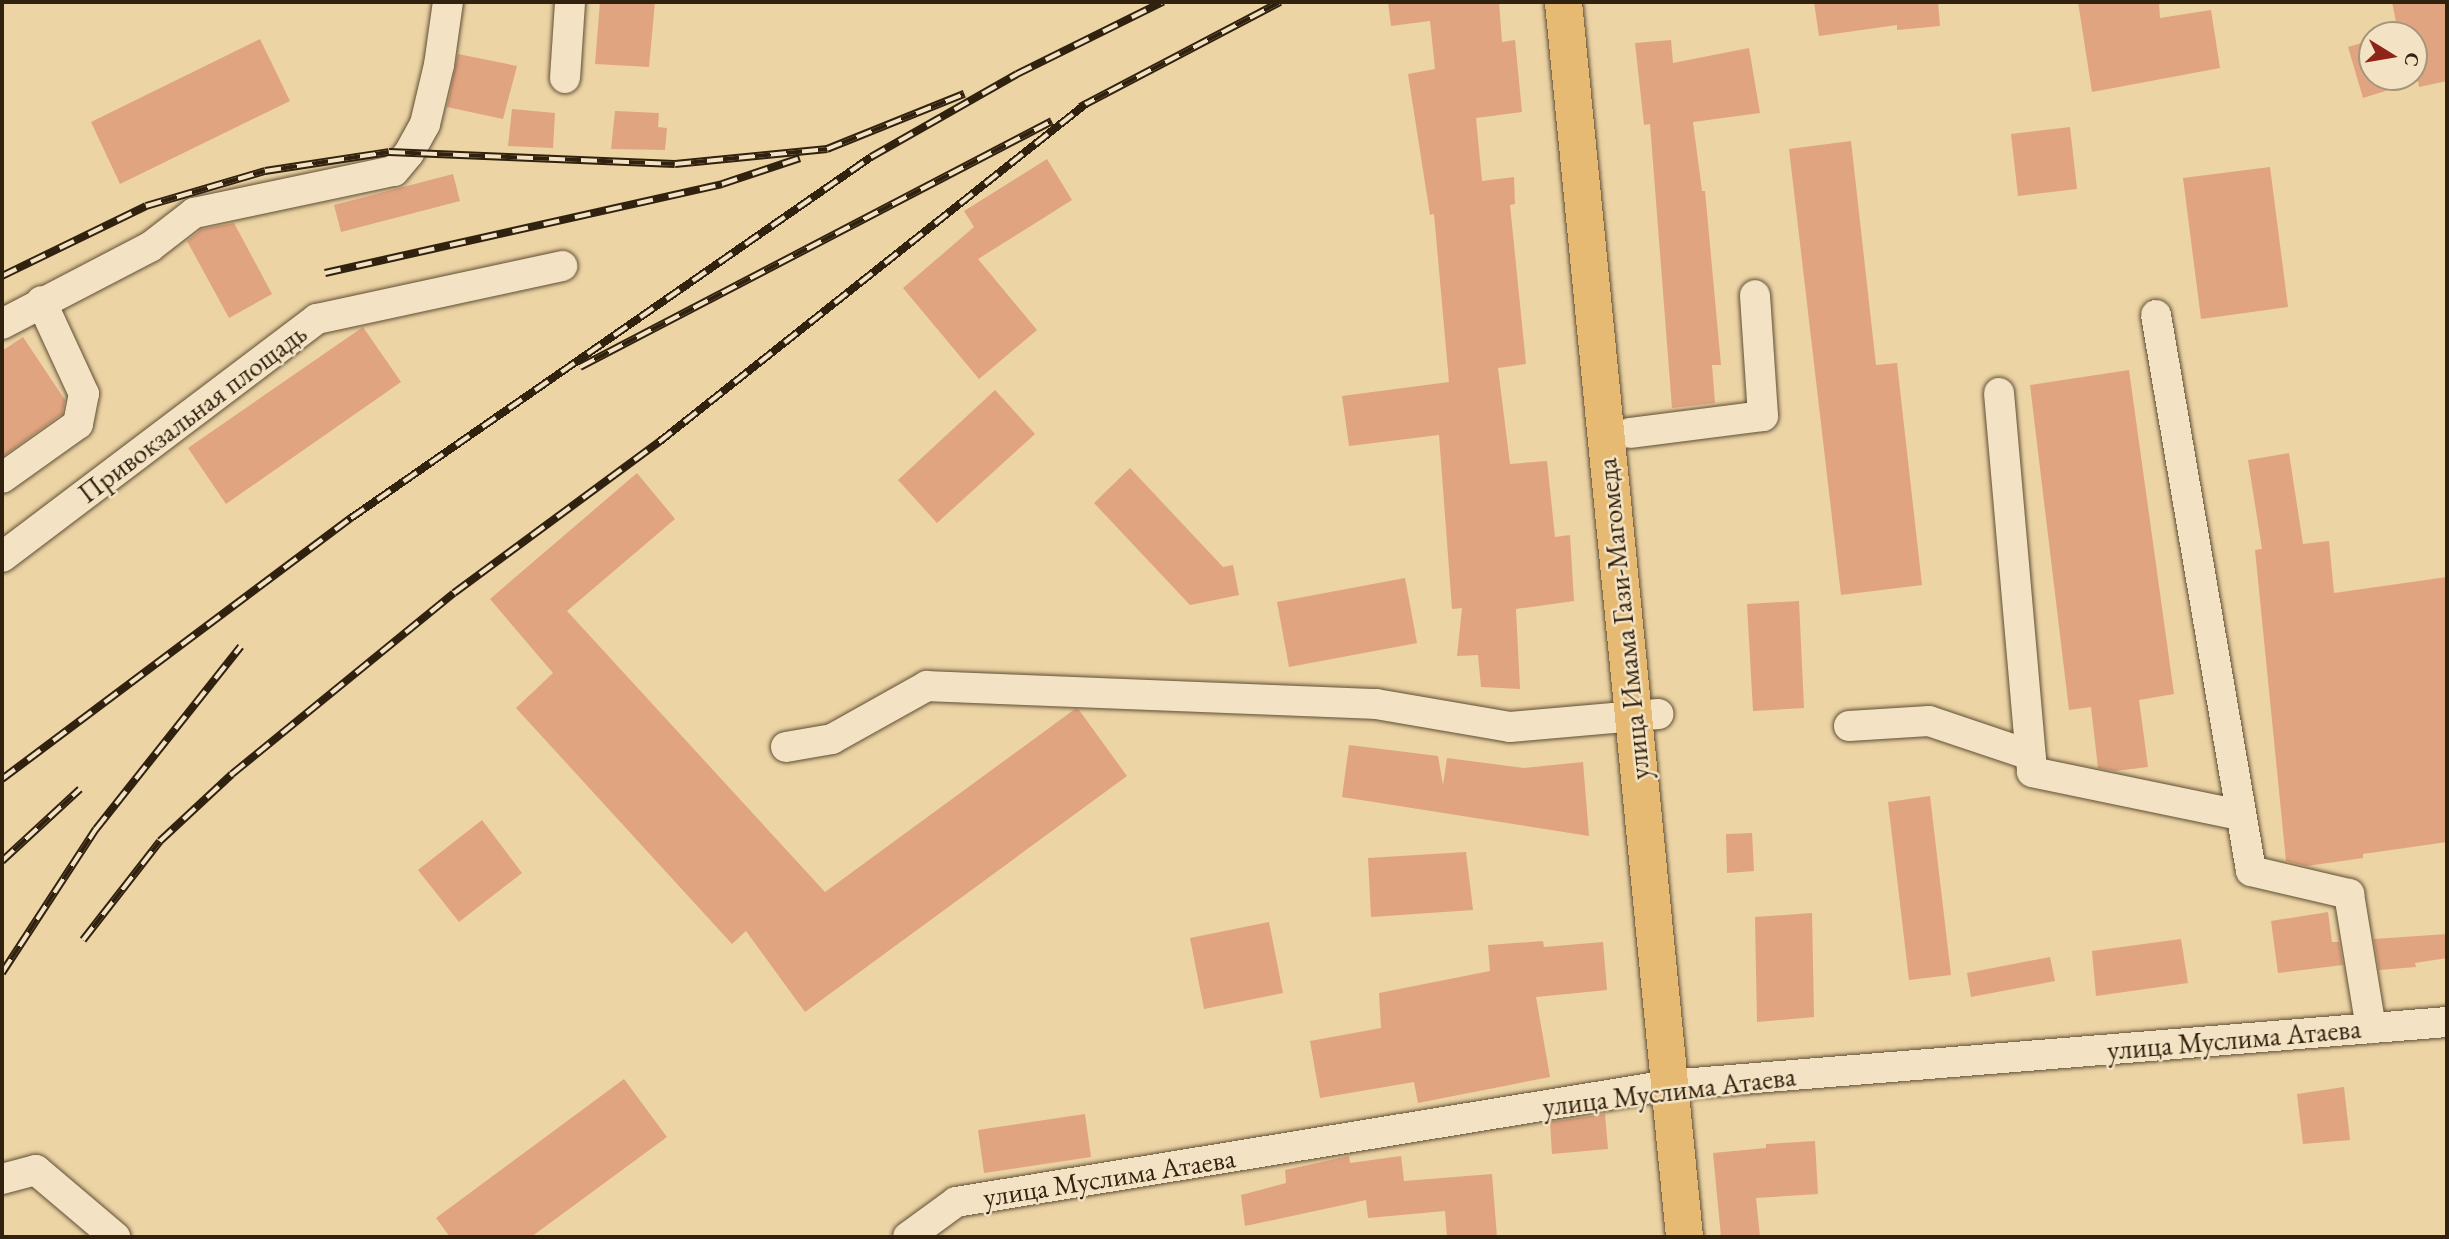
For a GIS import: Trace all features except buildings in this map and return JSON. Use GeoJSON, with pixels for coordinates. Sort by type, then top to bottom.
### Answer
{"type":"FeatureCollection","features":[{"type":"Feature","properties":{"kind":"main road","name":"улица Имама Гази-Магомеда"},"geometry":{"type":"LineString","coordinates":[[1563,2],[1645,714],[1682,1084],[1684,1237]]}},
{"type":"Feature","properties":{"kind":"main road"},"geometry":{"type":"LineString","coordinates":[[1588,2],[1630,433],[1645,714]]}},
{"type":"Feature","properties":{"kind":"main road"},"geometry":{"type":"LineString","coordinates":[[1682,1084],[1707,1237]]}},
{"type":"Feature","properties":{"kind":"street"},"geometry":{"type":"LineString","coordinates":[[2,324],[41,301],[150,247],[194,213],[394,170],[409,153],[425,124],[439,65],[449,2]]}},
{"type":"Feature","properties":{"kind":"street"},"geometry":{"type":"LineString","coordinates":[[565,79],[570,2]]}},
{"type":"Feature","properties":{"kind":"street","name":"Привокзальная площадь"},"geometry":{"type":"LineString","coordinates":[[2,557],[317,319],[562,265]]}},
{"type":"Feature","properties":{"kind":"street"},"geometry":{"type":"LineString","coordinates":[[1630,433],[1763,416],[1755,295]]}},
{"type":"Feature","properties":{"kind":"street"},"geometry":{"type":"LineString","coordinates":[[2,478],[78,424],[84,394],[41,301]]}},
{"type":"Feature","properties":{"kind":"street"},"geometry":{"type":"LineString","coordinates":[[2156,315],[2251,871],[2349,894],[2371,1028]]}},
{"type":"Feature","properties":{"kind":"street"},"geometry":{"type":"LineString","coordinates":[[1999,393],[2032,772],[2241,815]]}},
{"type":"Feature","properties":{"kind":"street"},"geometry":{"type":"LineString","coordinates":[[786,747],[832,739],[927,686],[1376,704],[1510,727],[1645,714]]}},
{"type":"Feature","properties":{"kind":"street"},"geometry":{"type":"LineString","coordinates":[[1849,726],[1929,721],[2030,755]]}},
{"type":"Feature","properties":{"kind":"street","name":"улица Муслима Атаева"},"geometry":{"type":"LineString","coordinates":[[908,1237],[956,1202],[1682,1084],[2447,1022]]}},
{"type":"Feature","properties":{"kind":"street"},"geometry":{"type":"LineString","coordinates":[[2,1179],[36,1170],[115,1237]]}},
{"type":"Feature","properties":{"kind":"railway"},"geometry":{"type":"LineString","coordinates":[[2,779],[351,518],[871,157],[1017,74],[1163,2]]}},
{"type":"Feature","properties":{"kind":"railway"},"geometry":{"type":"LineString","coordinates":[[1080,107],[1280,2]]}},
{"type":"Feature","properties":{"kind":"railway"},"geometry":{"type":"LineString","coordinates":[[2,276],[146,206],[265,171],[389,152],[675,164],[827,149],[964,94]]}},
{"type":"Feature","properties":{"kind":"railway"},"geometry":{"type":"LineString","coordinates":[[83,940],[160,841],[232,774],[454,593],[659,442],[1087,103]]}},
{"type":"Feature","properties":{"kind":"railway"},"geometry":{"type":"LineString","coordinates":[[580,367],[1052,121]]}},
{"type":"Feature","properties":{"kind":"railway"},"geometry":{"type":"LineString","coordinates":[[325,273],[722,184],[800,158]]}},
{"type":"Feature","properties":{"kind":"railway"},"geometry":{"type":"LineString","coordinates":[[2,973],[96,829],[241,646]]}},
{"type":"Feature","properties":{"kind":"railway"},"geometry":{"type":"LineString","coordinates":[[2,861],[80,789]]}}]}
